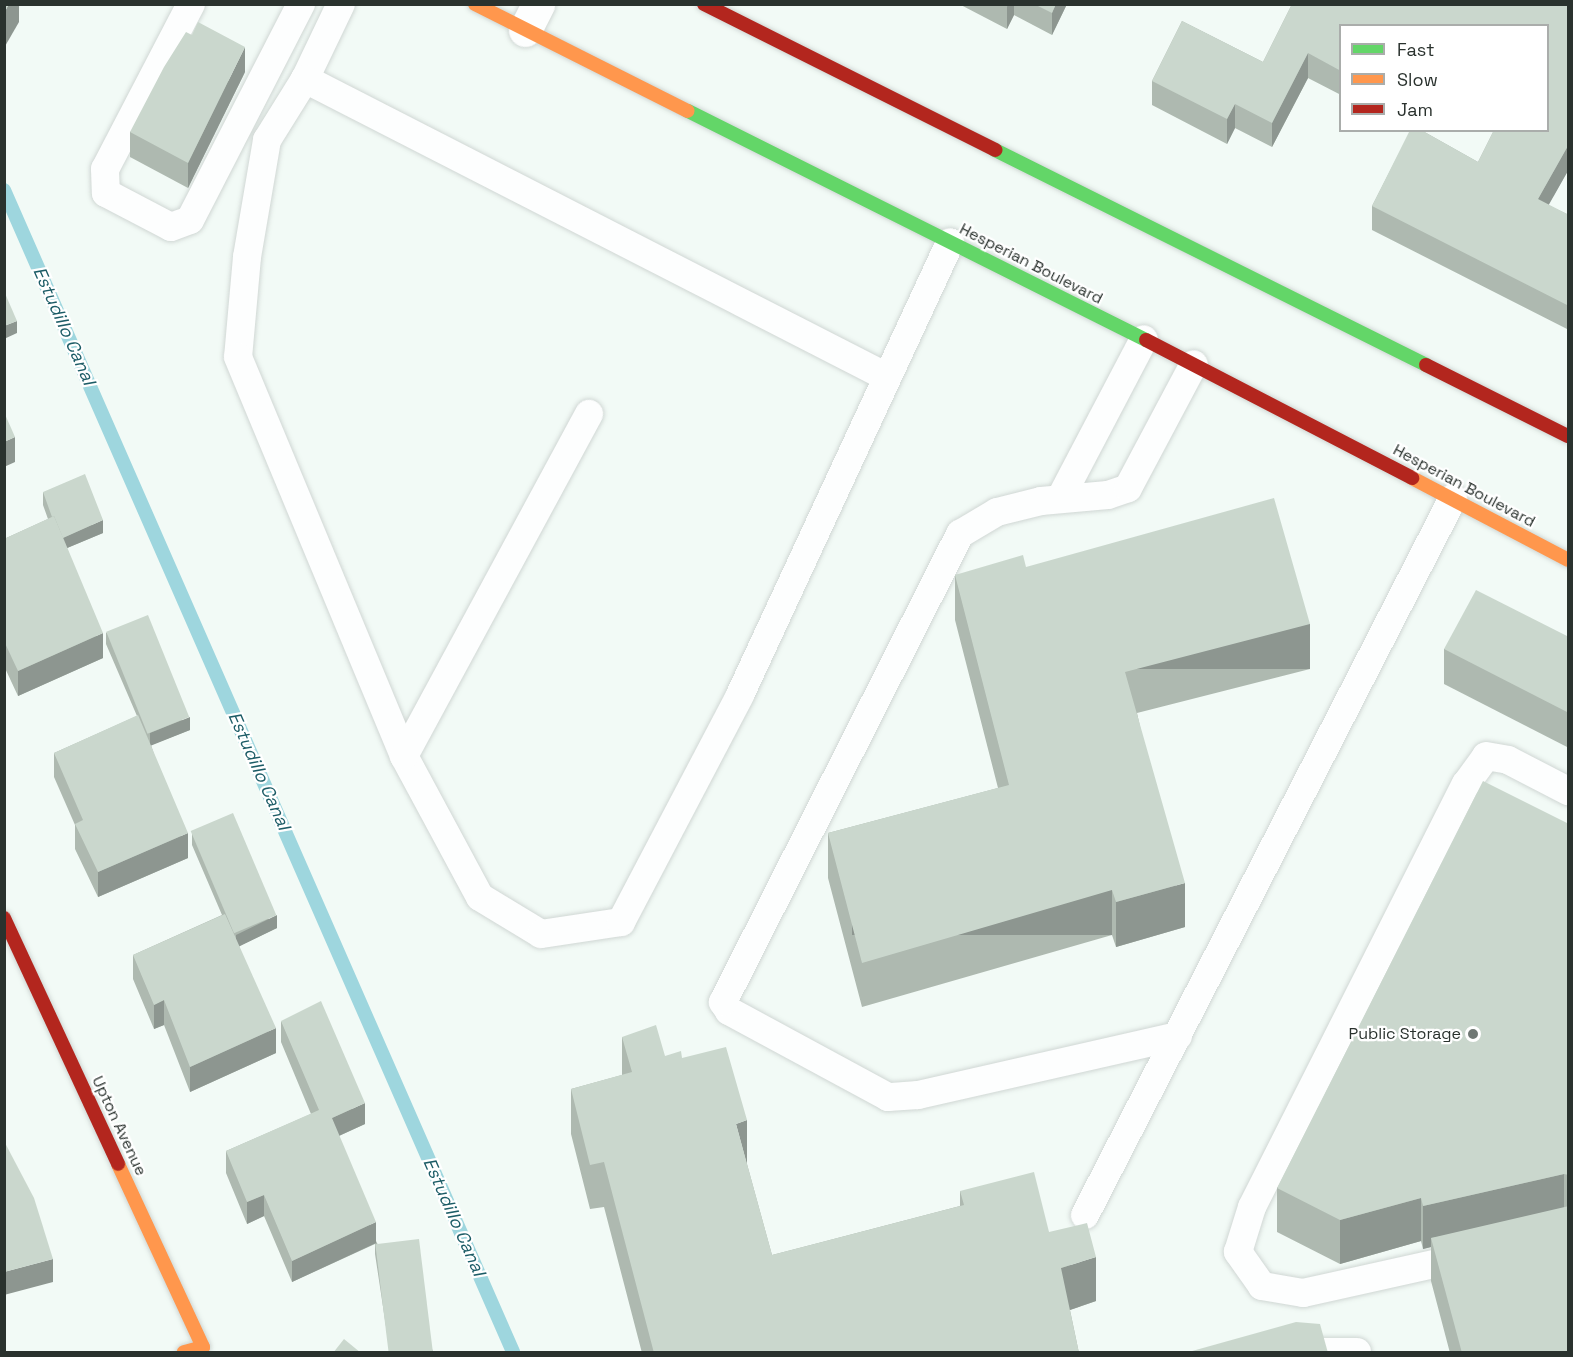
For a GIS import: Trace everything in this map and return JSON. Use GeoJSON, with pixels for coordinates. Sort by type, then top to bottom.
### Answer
{"type":"FeatureCollection","features":[{"type":"Feature","properties":{"kind":"main road","name":"Hesperian Boulevard"},"geometry":{"type":"LineString","coordinates":[[475,4],[531,17],[950,242],[1194,364],[1569,560]]}},
{"type":"Feature","properties":{"kind":"main road"},"geometry":{"type":"LineString","coordinates":[[704,4],[1569,436]]}},
{"type":"Feature","properties":{"kind":"main road","name":"Upton Avenue"},"geometry":{"type":"LineString","coordinates":[[4,918],[203,1347],[184,1353]]}},
{"type":"Feature","properties":{"kind":"lane"},"geometry":{"type":"LineString","coordinates":[[191,4],[105,169],[106,193],[171,227],[190,220],[301,4]]}},
{"type":"Feature","properties":{"kind":"lane"},"geometry":{"type":"LineString","coordinates":[[341,4],[305,79],[267,140],[247,257],[238,357],[404,756],[480,897],[542,934],[621,922],[740,695],[885,376],[950,242]]}},
{"type":"Feature","properties":{"kind":"lane"},"geometry":{"type":"LineString","coordinates":[[305,79],[885,376]]}},
{"type":"Feature","properties":{"kind":"lane"},"geometry":{"type":"LineString","coordinates":[[1061,497],[1144,339]]}},
{"type":"Feature","properties":{"kind":"lane"},"geometry":{"type":"LineString","coordinates":[[1178,1036],[918,1095],[888,1096],[729,1011],[723,1002],[960,534],[997,512],[1061,497],[1108,495],[1128,488],[1194,364]]}},
{"type":"Feature","properties":{"kind":"lane"},"geometry":{"type":"LineString","coordinates":[[404,756],[588,414]]}},
{"type":"Feature","properties":{"kind":"lane"},"geometry":{"type":"LineString","coordinates":[[1085,1215],[1453,498]]}},
{"type":"Feature","properties":{"kind":"lane"},"geometry":{"type":"LineString","coordinates":[[1499,1249],[1303,1293],[1262,1286],[1238,1252],[1252,1207],[1466,784],[1485,756],[1508,760],[1569,791]]}},
{"type":"Feature","properties":{"kind":"lane"},"geometry":{"type":"LineString","coordinates":[[1302,1353],[1357,1353]]}},
{"type":"Feature","properties":{"kind":"building"},"geometry":{"type":"Polygon","coordinates":[[[1034,4],[1056,4],[1052,13],[1034,4]]]}},
{"type":"Feature","properties":{"kind":"building"},"geometry":{"type":"Polygon","coordinates":[[[1292,4],[1569,5],[1569,144],[1538,199],[1569,215],[1569,306],[1372,206],[1409,132],[1425,132],[1478,162],[1493,132],[1549,132],[1549,24],[1339,24],[1339,70],[1308,53],[1272,123],[1235,104],[1227,119],[1152,81],[1182,21],[1263,62],[1292,4]]]}},
{"type":"Feature","properties":{"kind":"building"},"geometry":{"type":"Polygon","coordinates":[[[198,22],[245,47],[188,163],[130,132],[164,67],[186,32],[192,35],[198,22]]]}},
{"type":"Feature","properties":{"kind":"building"},"geometry":{"type":"Polygon","coordinates":[[[4,291],[17,321],[4,326],[4,291]]]}},
{"type":"Feature","properties":{"kind":"building"},"geometry":{"type":"Polygon","coordinates":[[[4,412],[15,437],[4,442],[4,412]]]}},
{"type":"Feature","properties":{"kind":"building"},"geometry":{"type":"Polygon","coordinates":[[[85,474],[103,520],[63,538],[43,492],[85,474]]]}},
{"type":"Feature","properties":{"kind":"building"},"geometry":{"type":"Polygon","coordinates":[[[1274,498],[1310,624],[1125,672],[1185,883],[1116,902],[1112,890],[862,963],[828,833],[1009,785],[955,575],[1023,555],[1026,567],[1274,498]]]}},
{"type":"Feature","properties":{"kind":"building"},"geometry":{"type":"Polygon","coordinates":[[[54,516],[103,633],[18,671],[4,641],[4,539],[54,516]]]}},
{"type":"Feature","properties":{"kind":"building"},"geometry":{"type":"Polygon","coordinates":[[[1476,590],[1569,637],[1569,713],[1444,649],[1476,590]]]}},
{"type":"Feature","properties":{"kind":"building"},"geometry":{"type":"Polygon","coordinates":[[[148,615],[189,717],[147,734],[106,632],[148,615]]]}},
{"type":"Feature","properties":{"kind":"building"},"geometry":{"type":"Polygon","coordinates":[[[138,715],[188,833],[98,872],[75,824],[83,820],[54,753],[138,715]]]}},
{"type":"Feature","properties":{"kind":"building","name":"Public Storage"},"geometry":{"type":"Polygon","coordinates":[[[1483,781],[1569,824],[1569,1175],[1564,1174],[1423,1206],[1421,1198],[1340,1220],[1277,1188],[1483,781]]]}},
{"type":"Feature","properties":{"kind":"building"},"geometry":{"type":"Polygon","coordinates":[[[233,813],[276,915],[234,933],[191,831],[233,813]]]}},
{"type":"Feature","properties":{"kind":"building"},"geometry":{"type":"Polygon","coordinates":[[[225,914],[276,1028],[190,1067],[164,1000],[154,1005],[133,955],[225,914]]]}},
{"type":"Feature","properties":{"kind":"building"},"geometry":{"type":"Polygon","coordinates":[[[321,1001],[365,1103],[332,1118],[376,1222],[292,1261],[264,1195],[247,1202],[226,1151],[319,1110],[281,1021],[321,1001]]]}},
{"type":"Feature","properties":{"kind":"building"},"geometry":{"type":"Polygon","coordinates":[[[656,1025],[665,1056],[681,1051],[682,1058],[726,1047],[747,1120],[736,1124],[772,1255],[964,1205],[960,1191],[1034,1172],[1049,1232],[1087,1223],[1096,1257],[1061,1268],[1079,1353],[654,1353],[604,1162],[590,1165],[571,1089],[632,1072],[622,1037],[656,1025]]]}},
{"type":"Feature","properties":{"kind":"building"},"geometry":{"type":"Polygon","coordinates":[[[4,1141],[34,1198],[53,1259],[4,1272],[4,1141]]]}},
{"type":"Feature","properties":{"kind":"building"},"geometry":{"type":"Polygon","coordinates":[[[1569,1206],[1569,1353],[1462,1353],[1431,1238],[1569,1206]]]}},
{"type":"Feature","properties":{"kind":"building"},"geometry":{"type":"Polygon","coordinates":[[[419,1239],[433,1352],[389,1352],[375,1244],[419,1239]]]}},
{"type":"Feature","properties":{"kind":"building"},"geometry":{"type":"Polygon","coordinates":[[[1296,1322],[1320,1324],[1328,1353],[1185,1353],[1296,1322]]]}},
{"type":"Feature","properties":{"kind":"building"},"geometry":{"type":"Polygon","coordinates":[[[344,1339],[361,1353],[333,1353],[344,1339]]]}},
{"type":"Feature","properties":{"kind":"waterway","name":"Estudillo Canal"},"geometry":{"type":"LineString","coordinates":[[4,190],[513,1352]]}},
{"type":"Feature","properties":{"kind":"traffic: fast"},"geometry":{"type":"LineString","coordinates":[[688,111],[1146,340]]}},
{"type":"Feature","properties":{"kind":"traffic: fast"},"geometry":{"type":"LineString","coordinates":[[995,150],[1426,365]]}},
{"type":"Feature","properties":{"kind":"traffic: slow"},"geometry":{"type":"LineString","coordinates":[[475,4],[688,111]]}},
{"type":"Feature","properties":{"kind":"traffic: slow"},"geometry":{"type":"LineString","coordinates":[[1412,478],[1568,560]]}},
{"type":"Feature","properties":{"kind":"traffic: slow"},"geometry":{"type":"LineString","coordinates":[[118,1164],[203,1347],[184,1352]]}},
{"type":"Feature","properties":{"kind":"traffic: jam"},"geometry":{"type":"LineString","coordinates":[[704,4],[995,150]]}},
{"type":"Feature","properties":{"kind":"traffic: jam"},"geometry":{"type":"LineString","coordinates":[[1146,340],[1412,478]]}},
{"type":"Feature","properties":{"kind":"traffic: jam"},"geometry":{"type":"LineString","coordinates":[[1426,365],[1568,436]]}},
{"type":"Feature","properties":{"kind":"traffic: jam"},"geometry":{"type":"LineString","coordinates":[[4,918],[118,1164]]}},
{"type":"Feature","properties":{"kind":"place","name":"Public Storage"},"geometry":{"type":"Point","coordinates":[1473,1034]}}]}
